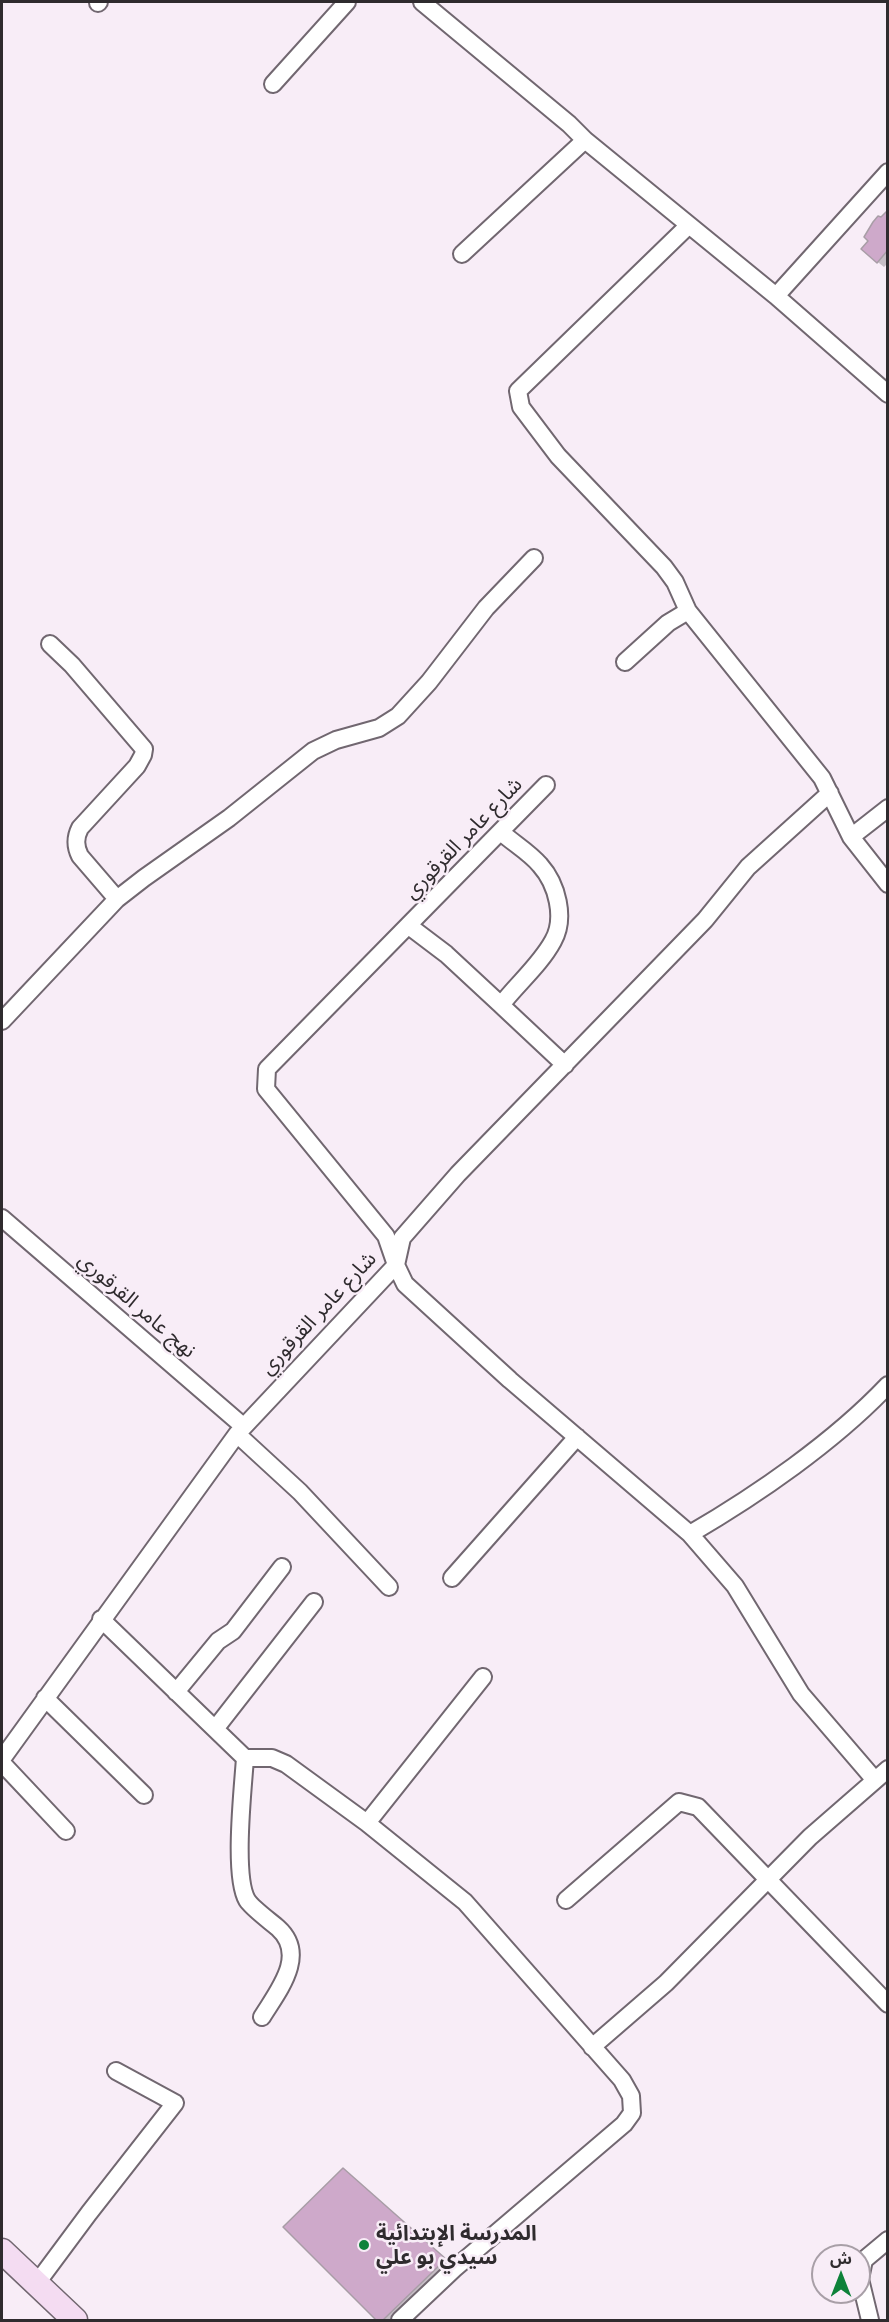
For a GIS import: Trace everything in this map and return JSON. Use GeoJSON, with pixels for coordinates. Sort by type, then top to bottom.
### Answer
{"type":"FeatureCollection","features":[{"type":"Feature","properties":{"kind":"street"},"geometry":{"type":"LineString","coordinates":[[273,84],[346,2]]}},
{"type":"Feature","properties":{"kind":"street"},"geometry":{"type":"LineString","coordinates":[[422,2],[569,124],[585,140],[776,296],[888,394]]}},
{"type":"Feature","properties":{"kind":"street"},"geometry":{"type":"LineString","coordinates":[[462,254],[585,140]]}},
{"type":"Feature","properties":{"kind":"street"},"geometry":{"type":"LineString","coordinates":[[776,296],[888,172]]}},
{"type":"Feature","properties":{"kind":"street"},"geometry":{"type":"LineString","coordinates":[[689,225],[518,391],[521,407],[558,456],[664,567],[675,582],[688,611],[822,778],[851,837],[888,884]]}},
{"type":"Feature","properties":{"kind":"street"},"geometry":{"type":"LineString","coordinates":[[2,1021],[117,899],[229,818],[313,751],[336,740],[379,728],[398,716],[429,682],[486,608],[534,558]]}},
{"type":"Feature","properties":{"kind":"street"},"geometry":{"type":"LineString","coordinates":[[625,662],[668,623],[688,611]]}},
{"type":"Feature","properties":{"kind":"street"},"geometry":{"type":"LineString","coordinates":[[50,644],[72,665],[144,749],[137,766],[80,828],[76,836],[76,849],[80,856],[117,899]]}},
{"type":"Feature","properties":{"kind":"street","name":"شارع عامر القرقوري"},"geometry":{"type":"LineString","coordinates":[[2,1761],[101,1619],[240,1430],[396,1265],[386,1236],[266,1089],[267,1069],[546,785]]}},
{"type":"Feature","properties":{"kind":"street"},"geometry":{"type":"LineString","coordinates":[[592,2047],[666,1983],[810,1837],[881,1774],[801,1694],[735,1586],[690,1534],[510,1380],[405,1284],[396,1265],[402,1238],[427,1208],[705,920],[748,867],[830,793]]}},
{"type":"Feature","properties":{"kind":"street"},"geometry":{"type":"LineString","coordinates":[[851,837],[888,807]]}},
{"type":"Feature","properties":{"kind":"street"},"geometry":{"type":"LineString","coordinates":[[501,832],[540,865],[552,884],[559,908],[560,924],[544,956],[501,1005]]}},
{"type":"Feature","properties":{"kind":"street"},"geometry":{"type":"LineString","coordinates":[[408,926],[446,954],[564,1065]]}},
{"type":"Feature","properties":{"kind":"street","name":"نهج عامر القرقوري"},"geometry":{"type":"LineString","coordinates":[[2,1218],[240,1430],[389,1587]]}},
{"type":"Feature","properties":{"kind":"street"},"geometry":{"type":"LineString","coordinates":[[690,1534],[721,1516],[816,1449],[888,1385]]}},
{"type":"Feature","properties":{"kind":"street"},"geometry":{"type":"LineString","coordinates":[[452,1578],[577,1437]]}},
{"type":"Feature","properties":{"kind":"street"},"geometry":{"type":"LineString","coordinates":[[176,1692],[218,1641],[233,1631],[282,1567]]}},
{"type":"Feature","properties":{"kind":"street"},"geometry":{"type":"LineString","coordinates":[[215,1729],[314,1602]]}},
{"type":"Feature","properties":{"kind":"street"},"geometry":{"type":"LineString","coordinates":[[101,1619],[244,1758],[272,1758],[286,1764],[367,1823],[465,1902],[622,2080],[631,2096],[632,2113],[624,2124],[454,2269],[400,2320]]}},
{"type":"Feature","properties":{"kind":"street"},"geometry":{"type":"LineString","coordinates":[[367,1823],[483,1677]]}},
{"type":"Feature","properties":{"kind":"street"},"geometry":{"type":"LineString","coordinates":[[45,1698],[144,1795]]}},
{"type":"Feature","properties":{"kind":"street"},"geometry":{"type":"LineString","coordinates":[[244,1758],[239,1867],[247,1900],[281,1931],[291,1947],[289,1972],[262,2017]]}},
{"type":"Feature","properties":{"kind":"street"},"geometry":{"type":"LineString","coordinates":[[2,1761],[66,1831]]}},
{"type":"Feature","properties":{"kind":"street"},"geometry":{"type":"LineString","coordinates":[[566,1900],[679,1802],[698,1807],[888,2004]]}},
{"type":"Feature","properties":{"kind":"street"},"geometry":{"type":"LineString","coordinates":[[37,2283],[175,2103],[116,2071]]}},
{"type":"Feature","properties":{"kind":"street"},"geometry":{"type":"LineString","coordinates":[[870,2320],[860,2279],[864,2260],[888,2240]]}},
{"type":"Feature","properties":{"kind":"street"},"geometry":{"type":"LineString","coordinates":[[2,2251],[75,2320]]}},
{"type":"Feature","properties":{"kind":"building"},"geometry":{"type":"Polygon","coordinates":[[[888,210],[888,250],[877,263],[861,249],[868,241],[864,237],[873,222],[888,210]]]}},
{"type":"Feature","properties":{"kind":"building"},"geometry":{"type":"Polygon","coordinates":[[[343,2168],[446,2259],[383,2320],[376,2320],[283,2227],[343,2168]]]}},
{"type":"Feature","properties":{"kind":"place","name":"المدرسة الإبتدائية سيدي بو علي"},"geometry":{"type":"Point","coordinates":[364,2245]}}]}
